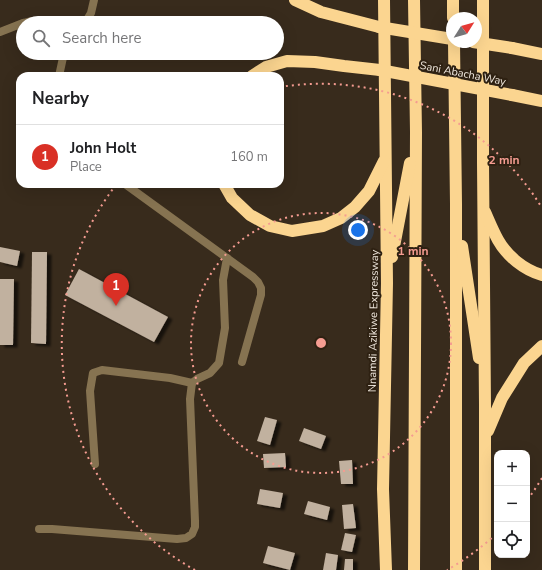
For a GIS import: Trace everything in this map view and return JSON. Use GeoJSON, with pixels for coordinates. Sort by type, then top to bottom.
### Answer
{"type":"FeatureCollection","features":[{"type":"Feature","properties":{"kind":"highway"},"geometry":{"type":"LineString","coordinates":[[295,0],[322,12],[379,27],[446,37]]}},
{"type":"Feature","properties":{"kind":"highway","name":"Nnamdi Azikiwe Expressway"},"geometry":{"type":"LineString","coordinates":[[384,0],[387,283],[383,489],[386,570]]}},
{"type":"Feature","properties":{"kind":"highway"},"geometry":{"type":"LineString","coordinates":[[414,0],[416,132],[414,570]]}},
{"type":"Feature","properties":{"kind":"highway"},"geometry":{"type":"LineString","coordinates":[[453,0],[453,12]]}},
{"type":"Feature","properties":{"kind":"highway"},"geometry":{"type":"LineString","coordinates":[[482,0],[485,570]]}},
{"type":"Feature","properties":{"kind":"highway"},"geometry":{"type":"LineString","coordinates":[[482,43],[542,54]]}},
{"type":"Feature","properties":{"kind":"highway"},"geometry":{"type":"LineString","coordinates":[[454,48],[456,204],[456,570]]}},
{"type":"Feature","properties":{"kind":"highway","name":"Sani Abacha Way"},"geometry":{"type":"LineString","coordinates":[[258,72],[266,67],[287,61],[316,62],[380,70],[542,101]]}},
{"type":"Feature","properties":{"kind":"highway"},"geometry":{"type":"LineString","coordinates":[[387,283],[416,132]]}},
{"type":"Feature","properties":{"kind":"highway"},"geometry":{"type":"LineString","coordinates":[[226,188],[232,198],[250,215],[270,226],[292,231],[323,226],[341,218],[355,208],[369,191],[386,158]]}},
{"type":"Feature","properties":{"kind":"highway"},"geometry":{"type":"LineString","coordinates":[[456,204],[485,405]]}},
{"type":"Feature","properties":{"kind":"highway"},"geometry":{"type":"LineString","coordinates":[[483,208],[498,240],[510,256],[537,274],[542,275]]}},
{"type":"Feature","properties":{"kind":"highway"},"geometry":{"type":"LineString","coordinates":[[485,437],[502,398],[524,363],[542,346]]}},
{"type":"Feature","properties":{"kind":"street"},"geometry":{"type":"LineString","coordinates":[[88,16],[94,0]]}},
{"type":"Feature","properties":{"kind":"street"},"geometry":{"type":"LineString","coordinates":[[0,32],[16,26]]}},
{"type":"Feature","properties":{"kind":"street"},"geometry":{"type":"LineString","coordinates":[[60,72],[62,60]]}},
{"type":"Feature","properties":{"kind":"street"},"geometry":{"type":"LineString","coordinates":[[131,188],[258,282],[262,292],[242,362]]}},
{"type":"Feature","properties":{"kind":"street"},"geometry":{"type":"LineString","coordinates":[[39,529],[177,539],[186,538],[192,534],[195,521],[190,399],[192,383],[210,373],[219,363],[225,328],[223,280],[227,258]]}},
{"type":"Feature","properties":{"kind":"street"},"geometry":{"type":"LineString","coordinates":[[95,464],[90,391],[93,373],[102,370],[170,378],[192,383]]}},
{"type":"Feature","properties":{"kind":"building"},"geometry":{"type":"Polygon","coordinates":[[[0,247],[20,251],[17,266],[0,262],[0,247]]]}},
{"type":"Feature","properties":{"kind":"building"},"geometry":{"type":"Polygon","coordinates":[[[32,252],[47,252],[46,344],[31,343],[32,252]]]}},
{"type":"Feature","properties":{"kind":"building"},"geometry":{"type":"Polygon","coordinates":[[[79,269],[168,317],[154,342],[65,295],[79,269]]]}},
{"type":"Feature","properties":{"kind":"building"},"geometry":{"type":"Polygon","coordinates":[[[0,279],[14,279],[13,345],[0,345],[0,279]]]}},
{"type":"Feature","properties":{"kind":"building"},"geometry":{"type":"Polygon","coordinates":[[[265,417],[277,420],[270,445],[257,441],[265,417]]]}},
{"type":"Feature","properties":{"kind":"building"},"geometry":{"type":"Polygon","coordinates":[[[304,428],[326,436],[321,449],[299,441],[304,428]]]}},
{"type":"Feature","properties":{"kind":"building"},"geometry":{"type":"Polygon","coordinates":[[[285,453],[286,467],[264,468],[263,454],[285,453]]]}},
{"type":"Feature","properties":{"kind":"building"},"geometry":{"type":"Polygon","coordinates":[[[352,460],[353,484],[341,484],[339,461],[352,460]]]}},
{"type":"Feature","properties":{"kind":"building"},"geometry":{"type":"Polygon","coordinates":[[[260,489],[283,493],[280,508],[257,504],[260,489]]]}},
{"type":"Feature","properties":{"kind":"building"},"geometry":{"type":"Polygon","coordinates":[[[308,501],[330,507],[327,520],[304,514],[308,501]]]}},
{"type":"Feature","properties":{"kind":"building"},"geometry":{"type":"Polygon","coordinates":[[[353,504],[356,528],[344,529],[342,505],[353,504]]]}},
{"type":"Feature","properties":{"kind":"building"},"geometry":{"type":"Polygon","coordinates":[[[345,533],[356,535],[352,552],[341,550],[345,533]]]}},
{"type":"Feature","properties":{"kind":"building"},"geometry":{"type":"Polygon","coordinates":[[[268,546],[295,553],[290,570],[263,563],[268,546]]]}},
{"type":"Feature","properties":{"kind":"building"},"geometry":{"type":"Polygon","coordinates":[[[326,553],[338,555],[336,570],[323,570],[326,553]]]}},
{"type":"Feature","properties":{"kind":"building"},"geometry":{"type":"Polygon","coordinates":[[[345,559],[353,559],[353,570],[344,570],[345,559]]]}},
{"type":"Feature","properties":{"kind":"place","name":"John Holt"},"geometry":{"type":"Point","coordinates":[116,306]}}]}
